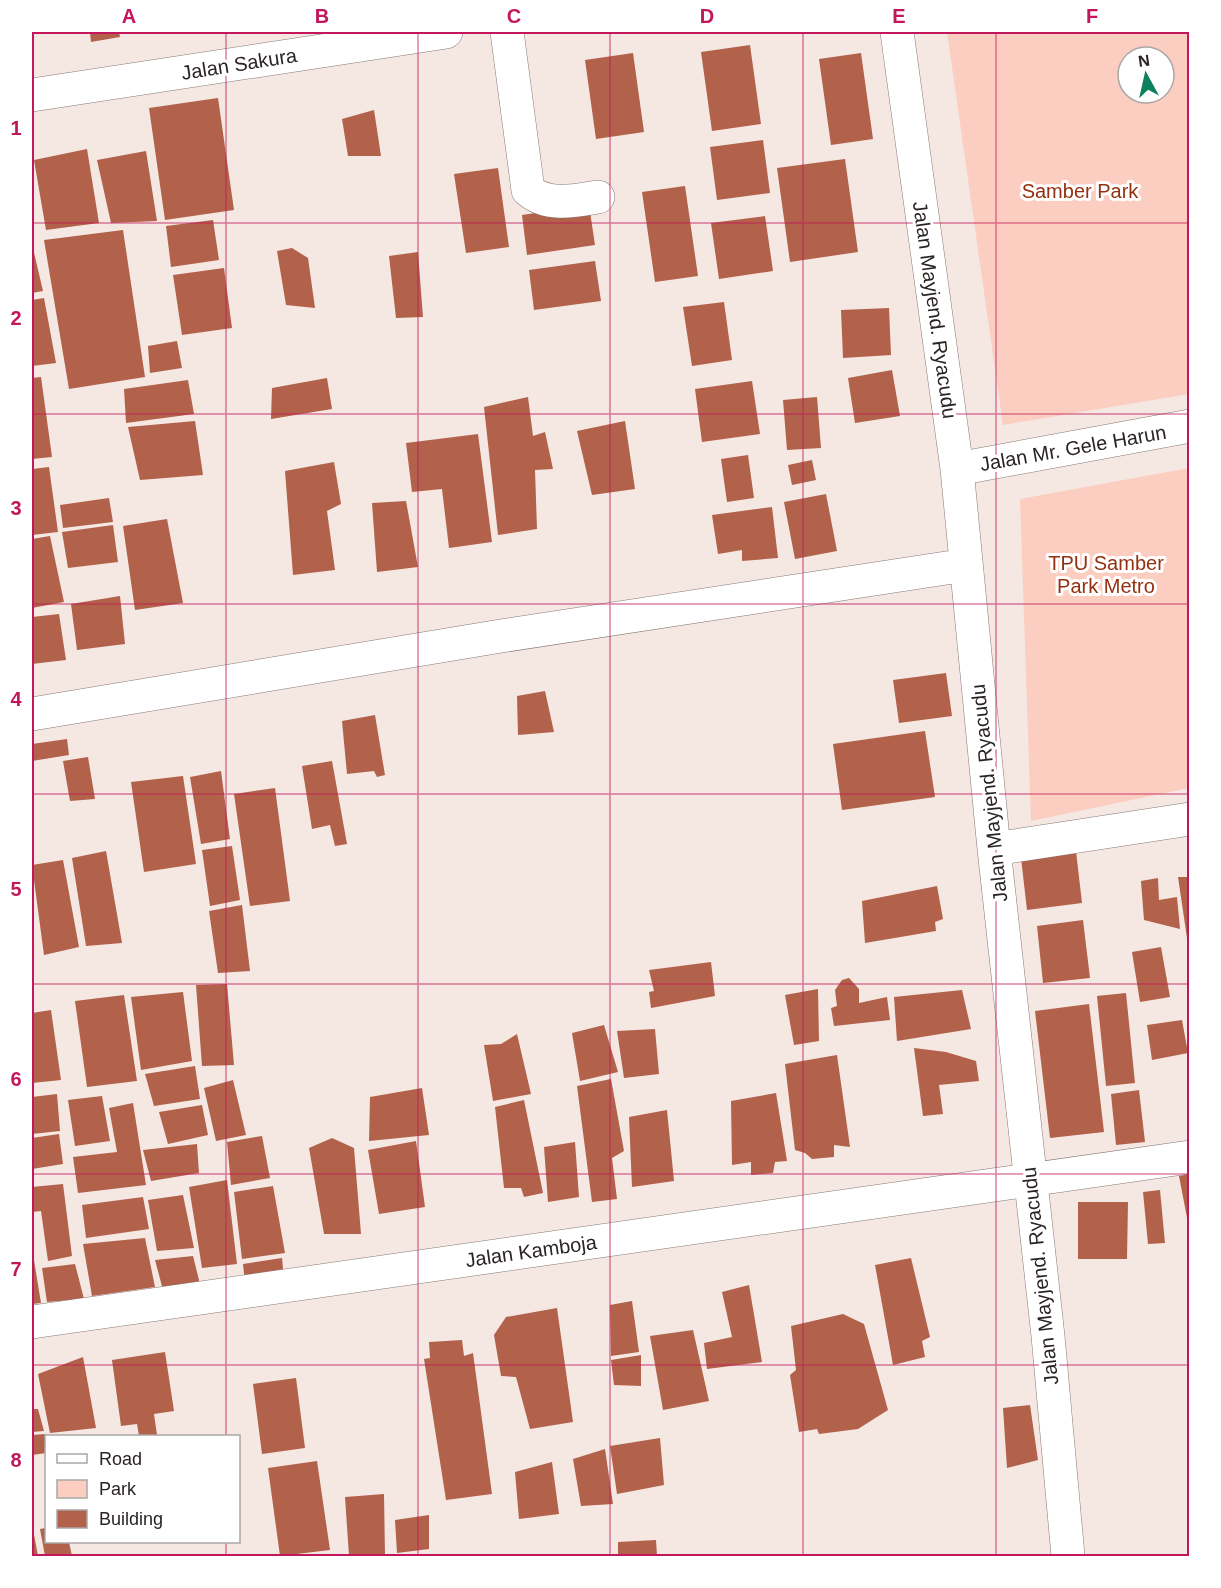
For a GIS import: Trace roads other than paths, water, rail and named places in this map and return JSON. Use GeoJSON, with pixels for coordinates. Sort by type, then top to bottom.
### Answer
{"type":"FeatureCollection","features":[{"type":"Feature","properties":{"kind":"street","name":"Jalan Sakura"},"geometry":{"type":"LineString","coordinates":[[32,95],[446,32]]}},
{"type":"Feature","properties":{"kind":"street"},"geometry":{"type":"LineString","coordinates":[[507,32],[528,190],[535,196],[552,201],[578,201],[598,197]]}},
{"type":"Feature","properties":{"kind":"street","name":"Jalan Mayjend. Ryacudu"},"geometry":{"type":"LineString","coordinates":[[897,32],[957,469],[994,849],[1048,1336],[1068,1557]]}},
{"type":"Feature","properties":{"kind":"street","name":"Jalan Mr. Gele Harun"},"geometry":{"type":"LineString","coordinates":[[957,469],[1190,426]]}},
{"type":"Feature","properties":{"kind":"street"},"geometry":{"type":"LineString","coordinates":[[32,714],[501,636],[966,565]]}},
{"type":"Feature","properties":{"kind":"street"},"geometry":{"type":"LineString","coordinates":[[994,849],[1190,819]]}},
{"type":"Feature","properties":{"kind":"street","name":"Jalan Kamboja"},"geometry":{"type":"LineString","coordinates":[[32,1322],[1190,1157]]}},
{"type":"Feature","properties":{"kind":"park label","name":"Samber Park"},"geometry":{"type":"Point","coordinates":[1080,191]}},
{"type":"Feature","properties":{"kind":"park label","name":"TPU Samber Park Metro"},"geometry":{"type":"Point","coordinates":[1106,574]}}]}
